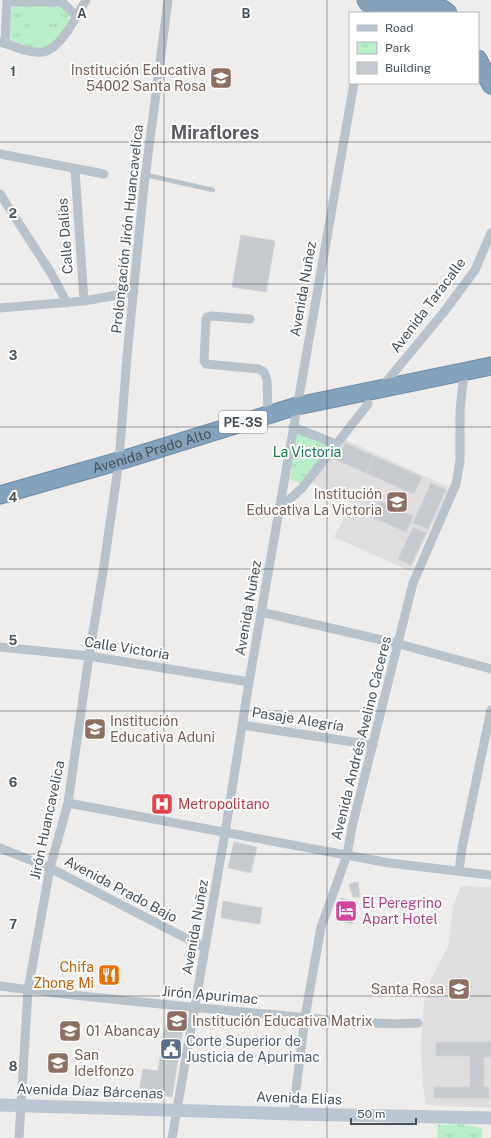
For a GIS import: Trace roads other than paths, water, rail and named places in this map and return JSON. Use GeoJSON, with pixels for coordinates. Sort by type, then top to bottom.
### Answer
{"type":"FeatureCollection","features":[{"type":"Feature","properties":{"kind":"highway"},"geometry":{"type":"LineString","coordinates":[[367,4],[443,9],[447,12]]}},
{"type":"Feature","properties":{"kind":"highway"},"geometry":{"type":"LineString","coordinates":[[479,61],[491,85]]}},
{"type":"Feature","properties":{"kind":"highway","name":"Avenida Prado Alto"},"geometry":{"type":"LineString","coordinates":[[0,495],[119,461],[297,406],[491,366]]}},
{"type":"Feature","properties":{"kind":"street"},"geometry":{"type":"LineString","coordinates":[[76,16],[60,1],[7,1],[2,42],[27,51],[43,52],[55,47],[61,39],[76,16],[86,0]]}},
{"type":"Feature","properties":{"kind":"street","name":"Prolongación Jirón Huancavelica"},"geometry":{"type":"LineString","coordinates":[[119,461],[146,175],[168,0]]}},
{"type":"Feature","properties":{"kind":"street","name":"Avenida Nuñez"},"geometry":{"type":"LineString","coordinates":[[172,1138],[225,833],[261,612],[354,84]]}},
{"type":"Feature","properties":{"kind":"street"},"geometry":{"type":"LineString","coordinates":[[0,154],[104,174]]}},
{"type":"Feature","properties":{"kind":"street","name":"Calle Dalias"},"geometry":{"type":"LineString","coordinates":[[75,169],[84,301]]}},
{"type":"Feature","properties":{"kind":"street"},"geometry":{"type":"LineString","coordinates":[[0,194],[51,273],[67,303]]}},
{"type":"Feature","properties":{"kind":"street","name":"Avenida Taracalle"},"geometry":{"type":"LineString","coordinates":[[381,389],[444,312],[475,270],[491,233]]}},
{"type":"Feature","properties":{"kind":"street"},"geometry":{"type":"LineString","coordinates":[[0,308],[84,301],[134,292]]}},
{"type":"Feature","properties":{"kind":"street"},"geometry":{"type":"LineString","coordinates":[[250,319],[208,317],[206,319],[204,361],[206,364],[259,369],[264,372],[267,380],[268,415]]}},
{"type":"Feature","properties":{"kind":"street","name":"Avenida Andrés Avelino Cáceres"},"geometry":{"type":"LineString","coordinates":[[293,1114],[305,1018],[320,927],[347,855],[352,827],[413,584],[456,484],[460,461],[460,411],[464,372]]}},
{"type":"Feature","properties":{"kind":"street"},"geometry":{"type":"LineString","coordinates":[[279,510],[302,488],[368,404]]}},
{"type":"Feature","properties":{"kind":"street"},"geometry":{"type":"LineString","coordinates":[[293,427],[336,444]]}},
{"type":"Feature","properties":{"kind":"street","name":"Jirón Huancavelica"},"geometry":{"type":"LineString","coordinates":[[19,1138],[28,990],[50,868],[68,804],[119,461]]}},
{"type":"Feature","properties":{"kind":"street"},"geometry":{"type":"LineString","coordinates":[[261,612],[398,644],[491,669]]}},
{"type":"Feature","properties":{"kind":"street","name":"Calle Victoria"},"geometry":{"type":"LineString","coordinates":[[0,646],[89,656],[249,682]]}},
{"type":"Feature","properties":{"kind":"street"},"geometry":{"type":"LineString","coordinates":[[459,871],[462,848],[491,710]]}},
{"type":"Feature","properties":{"kind":"street","name":"Pasaje Alegría"},"geometry":{"type":"LineString","coordinates":[[242,725],[373,745]]}},
{"type":"Feature","properties":{"kind":"street"},"geometry":{"type":"LineString","coordinates":[[68,804],[389,863],[491,875]]}},
{"type":"Feature","properties":{"kind":"street","name":"Avenida Prado Bajo"},"geometry":{"type":"LineString","coordinates":[[0,848],[50,868],[205,948]]}},
{"type":"Feature","properties":{"kind":"street","name":"Jirón Apurimac"},"geometry":{"type":"LineString","coordinates":[[0,986],[195,1008],[305,1018],[391,1025],[418,1023]]}},
{"type":"Feature","properties":{"kind":"street","name":"Avenida Díaz Bárcenas"},"geometry":{"type":"LineString","coordinates":[[0,1105],[178,1110]]}},
{"type":"Feature","properties":{"kind":"street","name":"Avenida Elias"},"geometry":{"type":"LineString","coordinates":[[178,1110],[491,1118]]}},
{"type":"Feature","properties":{"kind":"lane"},"geometry":{"type":"LineString","coordinates":[[146,175],[213,190]]}},
{"type":"Feature","properties":{"kind":"place","name":"Institución Educativa 54002 Santa Rosa"},"geometry":{"type":"Point","coordinates":[221,78]}},
{"type":"Feature","properties":{"kind":"place","name":"Institución Educativa La Victoria"},"geometry":{"type":"Point","coordinates":[397,502]}},
{"type":"Feature","properties":{"kind":"place","name":"Institución Educativa Aduni"},"geometry":{"type":"Point","coordinates":[95,729]}},
{"type":"Feature","properties":{"kind":"place","name":"Metropolitano"},"geometry":{"type":"Point","coordinates":[162,804]}},
{"type":"Feature","properties":{"kind":"place","name":"El Peregrino Apart Hotel"},"geometry":{"type":"Point","coordinates":[346,911]}},
{"type":"Feature","properties":{"kind":"place","name":"Chifa Zhong Mi"},"geometry":{"type":"Point","coordinates":[109,975]}},
{"type":"Feature","properties":{"kind":"place","name":"Santa Rosa"},"geometry":{"type":"Point","coordinates":[459,989]}},
{"type":"Feature","properties":{"kind":"place","name":"Institución Educativa Matrix"},"geometry":{"type":"Point","coordinates":[177,1021]}},
{"type":"Feature","properties":{"kind":"place","name":"01 Abancay"},"geometry":{"type":"Point","coordinates":[70,1031]}},
{"type":"Feature","properties":{"kind":"place","name":"Corte Superior de Justicia de Apurimac"},"geometry":{"type":"Point","coordinates":[171,1049]}},
{"type":"Feature","properties":{"kind":"place","name":"San Idelfonzo"},"geometry":{"type":"Point","coordinates":[58,1063]}},
{"type":"Feature","properties":{"kind":"district","name":"Miraflores"},"geometry":{"type":"Point","coordinates":[215,132]}},
{"type":"Feature","properties":{"kind":"park label","name":"La Victoria"},"geometry":{"type":"Point","coordinates":[307,452]}}]}
